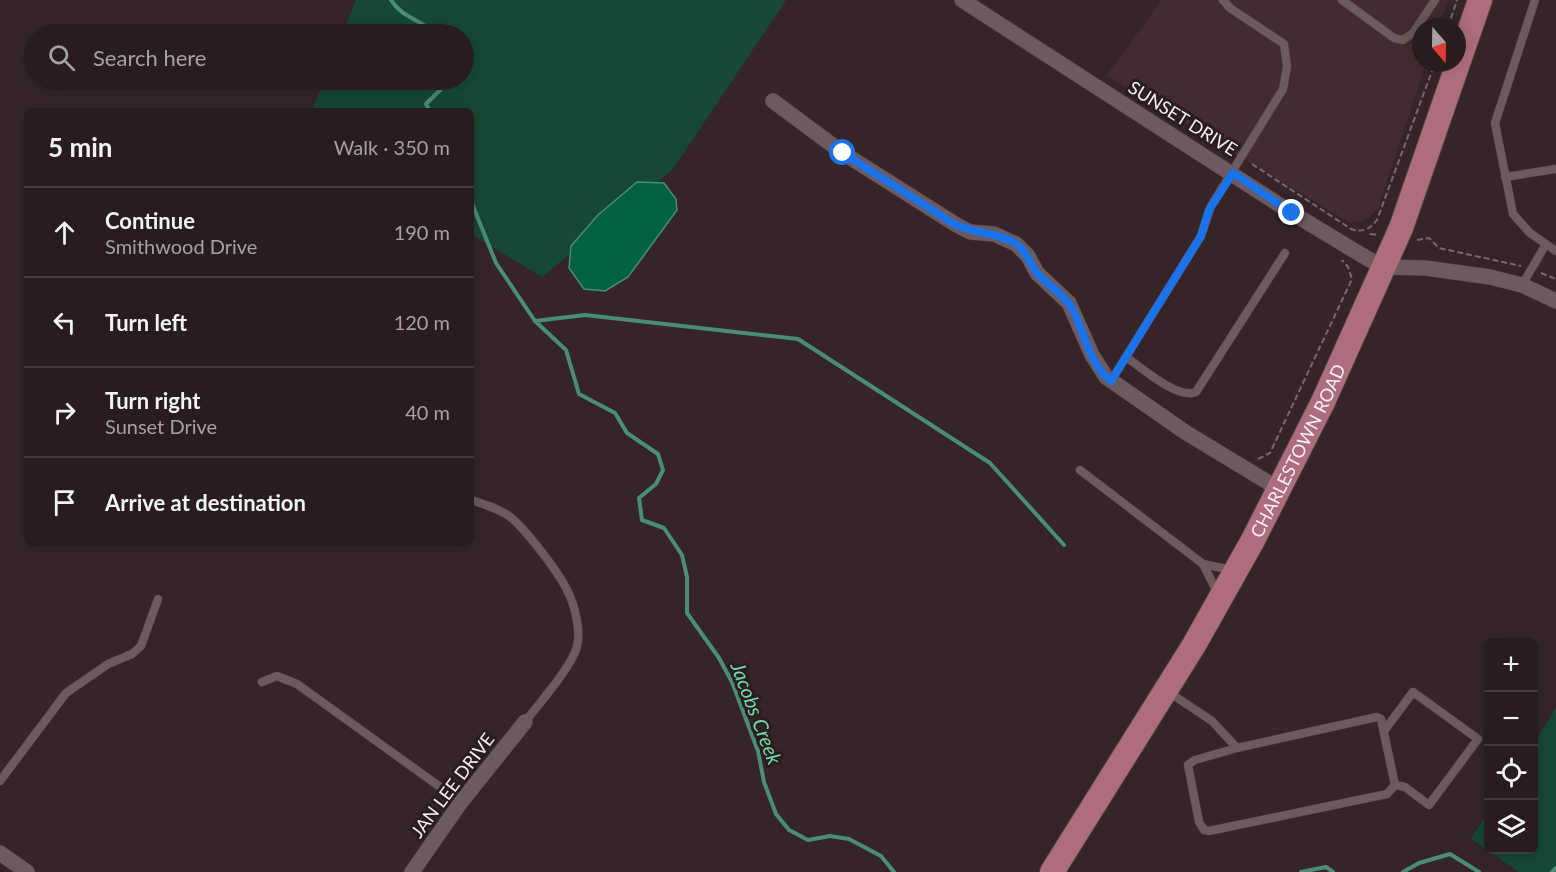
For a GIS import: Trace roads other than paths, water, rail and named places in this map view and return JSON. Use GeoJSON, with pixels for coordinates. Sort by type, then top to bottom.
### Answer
{"type":"FeatureCollection","features":[{"type":"Feature","properties":{"kind":"main road","name":"CHARLESTOWN ROAD"},"geometry":{"type":"LineString","coordinates":[[1052,872],[1220,599],[1323,402],[1384,267],[1439,124],[1480,0]]}},
{"type":"Feature","properties":{"kind":"street","name":"SUNSET DRIVE"},"geometry":{"type":"LineString","coordinates":[[962,0],[1292,213],[1384,267]]}},
{"type":"Feature","properties":{"kind":"street"},"geometry":{"type":"LineString","coordinates":[[773,101],[843,153],[954,224],[970,232],[994,234],[1016,244],[1028,256],[1037,273],[1069,303],[1097,365],[1111,381],[1185,432],[1279,489]]}},
{"type":"Feature","properties":{"kind":"street"},"geometry":{"type":"LineString","coordinates":[[1384,267],[1452,271],[1522,285],[1556,301]]}},
{"type":"Feature","properties":{"kind":"street","name":"JAN LEE DRIVE"},"geometry":{"type":"LineString","coordinates":[[412,872],[461,802],[525,722]]}},
{"type":"Feature","properties":{"kind":"street"},"geometry":{"type":"LineString","coordinates":[[0,853],[27,872]]}},
{"type":"Feature","properties":{"kind":"lane"},"geometry":{"type":"LineString","coordinates":[[1111,381],[1201,236],[1209,210],[1283,89],[1287,54],[1284,44],[1230,8],[1223,0]]}},
{"type":"Feature","properties":{"kind":"lane"},"geometry":{"type":"LineString","coordinates":[[1342,0],[1394,38],[1403,40],[1413,33],[1435,0]]}},
{"type":"Feature","properties":{"kind":"lane"},"geometry":{"type":"LineString","coordinates":[[1535,0],[1495,123],[1513,214],[1519,224],[1556,251]]}},
{"type":"Feature","properties":{"kind":"lane"},"geometry":{"type":"LineString","coordinates":[[1505,177],[1556,169]]}},
{"type":"Feature","properties":{"kind":"lane"},"geometry":{"type":"LineString","coordinates":[[1522,285],[1546,244]]}},
{"type":"Feature","properties":{"kind":"lane"},"geometry":{"type":"LineString","coordinates":[[1126,357],[1178,392],[1188,395],[1196,392],[1285,253]]}},
{"type":"Feature","properties":{"kind":"lane"},"geometry":{"type":"LineString","coordinates":[[1080,470],[1203,564],[1236,571]]}},
{"type":"Feature","properties":{"kind":"lane"},"geometry":{"type":"LineString","coordinates":[[474,501],[497,509],[511,518],[548,563],[568,591],[572,603],[577,647],[571,660],[525,722]]}},
{"type":"Feature","properties":{"kind":"lane"},"geometry":{"type":"LineString","coordinates":[[1203,564],[1220,599]]}},
{"type":"Feature","properties":{"kind":"lane"},"geometry":{"type":"LineString","coordinates":[[0,782],[66,693],[108,664],[132,654],[141,646],[158,599]]}},
{"type":"Feature","properties":{"kind":"lane"},"geometry":{"type":"LineString","coordinates":[[262,682],[277,676],[297,684],[461,802]]}},
{"type":"Feature","properties":{"kind":"lane"},"geometry":{"type":"LineString","coordinates":[[1166,690],[1212,721],[1238,747]]}},
{"type":"Feature","properties":{"kind":"lane"},"geometry":{"type":"LineString","coordinates":[[1384,731],[1413,692],[1478,739],[1429,805],[1405,787],[1395,785]]}},
{"type":"Feature","properties":{"kind":"lane"},"geometry":{"type":"LineString","coordinates":[[1373,716],[1381,719],[1394,789],[1387,794],[1209,831],[1204,830],[1199,822],[1188,765],[1194,760],[1238,747],[1373,716]]}},
{"type":"Feature","properties":{"kind":"waterway","name":"Jacobs Creek"},"geometry":{"type":"LineString","coordinates":[[391,0],[406,15],[422,24]]}},
{"type":"Feature","properties":{"kind":"waterway","name":"Jacobs Creek"},"geometry":{"type":"LineString","coordinates":[[428,108],[426,104],[440,90]]}},
{"type":"Feature","properties":{"kind":"waterway","name":"Jacobs Creek"},"geometry":{"type":"LineString","coordinates":[[474,208],[496,263],[535,321],[566,350],[579,394],[615,413],[627,433],[658,454],[663,470],[656,484],[639,498],[642,520],[664,528],[682,555],[687,577],[687,613],[719,658],[732,682],[758,751],[764,782],[776,814],[789,830],[808,840],[830,836],[849,839],[881,856],[894,872]]}},
{"type":"Feature","properties":{"kind":"waterway"},"geometry":{"type":"LineString","coordinates":[[535,321],[585,315],[798,339],[990,463],[1064,545]]}},
{"type":"Feature","properties":{"kind":"waterway","name":"Jacobs Creek"},"geometry":{"type":"LineString","coordinates":[[1403,872],[1419,863],[1450,854],[1479,872]]}},
{"type":"Feature","properties":{"kind":"waterway","name":"Jacobs Creek"},"geometry":{"type":"LineString","coordinates":[[1301,872],[1326,867],[1333,872]]}},
{"type":"Feature","properties":{"kind":"waterway","name":"Jacobs Creek"},"geometry":{"type":"LineString","coordinates":[[1552,872],[1556,868]]}}]}
